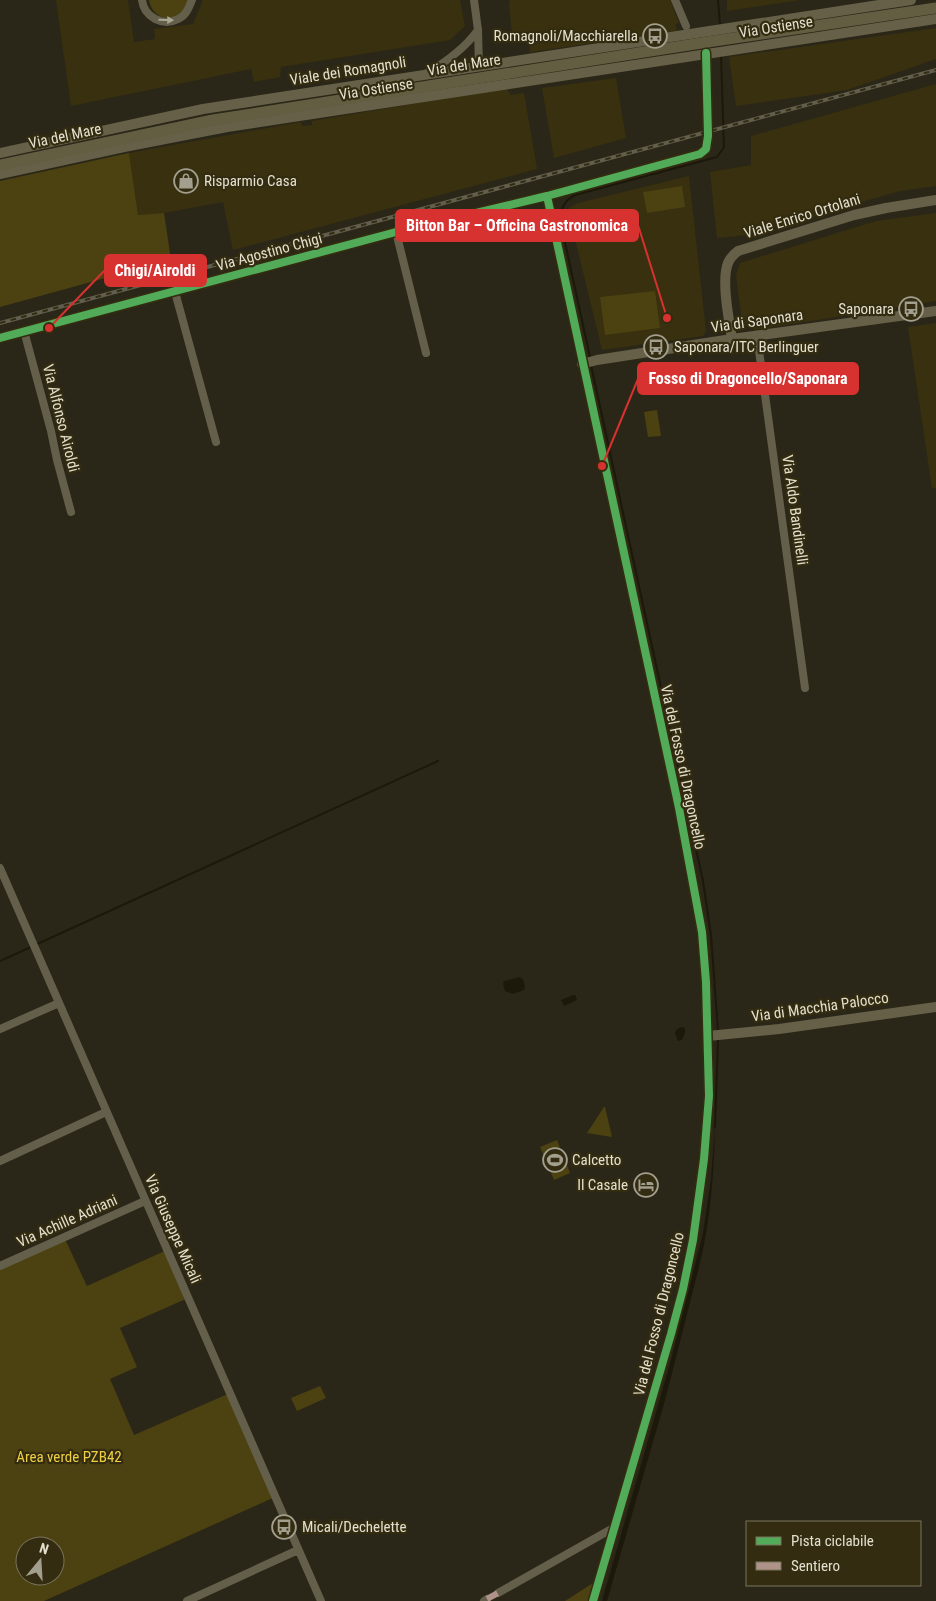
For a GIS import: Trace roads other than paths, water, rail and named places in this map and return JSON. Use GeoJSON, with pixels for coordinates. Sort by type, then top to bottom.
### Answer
{"type":"FeatureCollection","features":[{"type":"Feature","properties":{"kind":"main road","name":"Via del Mare"},"geometry":{"type":"LineString","coordinates":[[0,165],[206,122],[714,35],[733,38],[936,8]]}},
{"type":"Feature","properties":{"kind":"street"},"geometry":{"type":"LineString","coordinates":[[142,0],[148,15],[156,20],[166,22],[180,18],[192,0]]}},
{"type":"Feature","properties":{"kind":"street"},"geometry":{"type":"LineString","coordinates":[[474,0],[478,30],[479,66]]}},
{"type":"Feature","properties":{"kind":"street"},"geometry":{"type":"LineString","coordinates":[[675,0],[686,26]]}},
{"type":"Feature","properties":{"kind":"street"},"geometry":{"type":"LineString","coordinates":[[733,38],[911,0]]}},
{"type":"Feature","properties":{"kind":"street","name":"Via Ostiense"},"geometry":{"type":"LineString","coordinates":[[0,174],[226,127],[706,53],[733,38],[936,18]]}},
{"type":"Feature","properties":{"kind":"street"},"geometry":{"type":"LineString","coordinates":[[426,74],[464,46],[478,30]]}},
{"type":"Feature","properties":{"kind":"street","name":"Viale dei Romagnoli"},"geometry":{"type":"LineString","coordinates":[[0,153],[203,109],[479,66],[714,35]]}},
{"type":"Feature","properties":{"kind":"street"},"geometry":{"type":"LineString","coordinates":[[547,196],[696,155],[704,151],[708,144],[709,128],[706,53]]}},
{"type":"Feature","properties":{"kind":"street","name":"Via Agostino Chigi"},"geometry":{"type":"LineString","coordinates":[[0,338],[396,232],[547,196]]}},
{"type":"Feature","properties":{"kind":"street","name":"Via del Fosso di Dragoncello"},"geometry":{"type":"LineString","coordinates":[[547,196],[679,808],[702,932],[706,982],[715,1035],[701,1192],[693,1240],[673,1325],[594,1601]]}},
{"type":"Feature","properties":{"kind":"street","name":"Viale Enrico Ortolani"},"geometry":{"type":"LineString","coordinates":[[732,339],[726,274],[728,263],[738,251],[854,215],[936,200]]}},
{"type":"Feature","properties":{"kind":"street"},"geometry":{"type":"LineString","coordinates":[[396,232],[426,353]]}},
{"type":"Feature","properties":{"kind":"street"},"geometry":{"type":"LineString","coordinates":[[175,292],[216,442]]}},
{"type":"Feature","properties":{"kind":"street","name":"Via di Saponara"},"geometry":{"type":"LineString","coordinates":[[584,363],[732,339],[936,311]]}},
{"type":"Feature","properties":{"kind":"street","name":"Via Alfonso Airoldi"},"geometry":{"type":"LineString","coordinates":[[24,331],[52,431],[57,460],[71,512]]}},
{"type":"Feature","properties":{"kind":"street","name":"Via Aldo Bandinelli"},"geometry":{"type":"LineString","coordinates":[[757,336],[805,688]]}},
{"type":"Feature","properties":{"kind":"street","name":"Via Giuseppe Micali"},"geometry":{"type":"LineString","coordinates":[[0,868],[4,885],[37,952],[321,1601]]}},
{"type":"Feature","properties":{"kind":"street"},"geometry":{"type":"LineString","coordinates":[[0,1029],[59,1003]]}},
{"type":"Feature","properties":{"kind":"street","name":"Via di Macchia Palocco"},"geometry":{"type":"LineString","coordinates":[[715,1035],[779,1029],[936,1007]]}},
{"type":"Feature","properties":{"kind":"street"},"geometry":{"type":"LineString","coordinates":[[0,1161],[106,1112]]}},
{"type":"Feature","properties":{"kind":"street","name":"Via Achille Adriani"},"geometry":{"type":"LineString","coordinates":[[0,1266],[145,1202]]}},
{"type":"Feature","properties":{"kind":"street"},"geometry":{"type":"LineString","coordinates":[[498,1593],[614,1527]]}},
{"type":"Feature","properties":{"kind":"street"},"geometry":{"type":"LineString","coordinates":[[186,1601],[298,1550]]}},
{"type":"Feature","properties":{"kind":"waterway"},"geometry":{"type":"LineString","coordinates":[[718,0],[720,25]]}},
{"type":"Feature","properties":{"kind":"waterway"},"geometry":{"type":"LineString","coordinates":[[590,357],[561,224],[563,207],[575,195],[717,157],[724,147],[721,55]]}},
{"type":"Feature","properties":{"kind":"waterway"},"geometry":{"type":"LineString","coordinates":[[591,365],[703,881],[711,935],[718,1032]]}},
{"type":"Feature","properties":{"kind":"waterway"},"geometry":{"type":"LineString","coordinates":[[35,945],[438,761]]}},
{"type":"Feature","properties":{"kind":"waterway"},"geometry":{"type":"LineString","coordinates":[[0,961],[31,947]]}},
{"type":"Feature","properties":{"kind":"waterway"},"geometry":{"type":"LineString","coordinates":[[715,1127],[718,1039]]}},
{"type":"Feature","properties":{"kind":"railway"},"geometry":{"type":"LineString","coordinates":[[0,323],[936,70]]}},
{"type":"Feature","properties":{"kind":"place","name":"Romagnoli/Macchiarella"},"geometry":{"type":"Point","coordinates":[655,36]}},
{"type":"Feature","properties":{"kind":"place","name":"Risparmio Casa"},"geometry":{"type":"Point","coordinates":[186,181]}},
{"type":"Feature","properties":{"kind":"place","name":"Saponara"},"geometry":{"type":"Point","coordinates":[911,309]}},
{"type":"Feature","properties":{"kind":"place","name":"Bitton Bar – Officina Gastronomica"},"geometry":{"type":"Point","coordinates":[667,318]}},
{"type":"Feature","properties":{"kind":"place","name":"Chigi/Airoldi"},"geometry":{"type":"Point","coordinates":[49,328]}},
{"type":"Feature","properties":{"kind":"place","name":"Saponara/ITC Berlinguer"},"geometry":{"type":"Point","coordinates":[656,347]}},
{"type":"Feature","properties":{"kind":"place","name":"Fosso di Dragoncello/Saponara"},"geometry":{"type":"Point","coordinates":[602,466]}},
{"type":"Feature","properties":{"kind":"place","name":"Calcetto"},"geometry":{"type":"Point","coordinates":[555,1160]}},
{"type":"Feature","properties":{"kind":"place","name":"Il Casale"},"geometry":{"type":"Point","coordinates":[646,1185]}},
{"type":"Feature","properties":{"kind":"place","name":"Micali/Dechelette"},"geometry":{"type":"Point","coordinates":[284,1527]}},
{"type":"Feature","properties":{"kind":"park label","name":"Area verde PZB42"},"geometry":{"type":"Point","coordinates":[69,1457]}}]}
